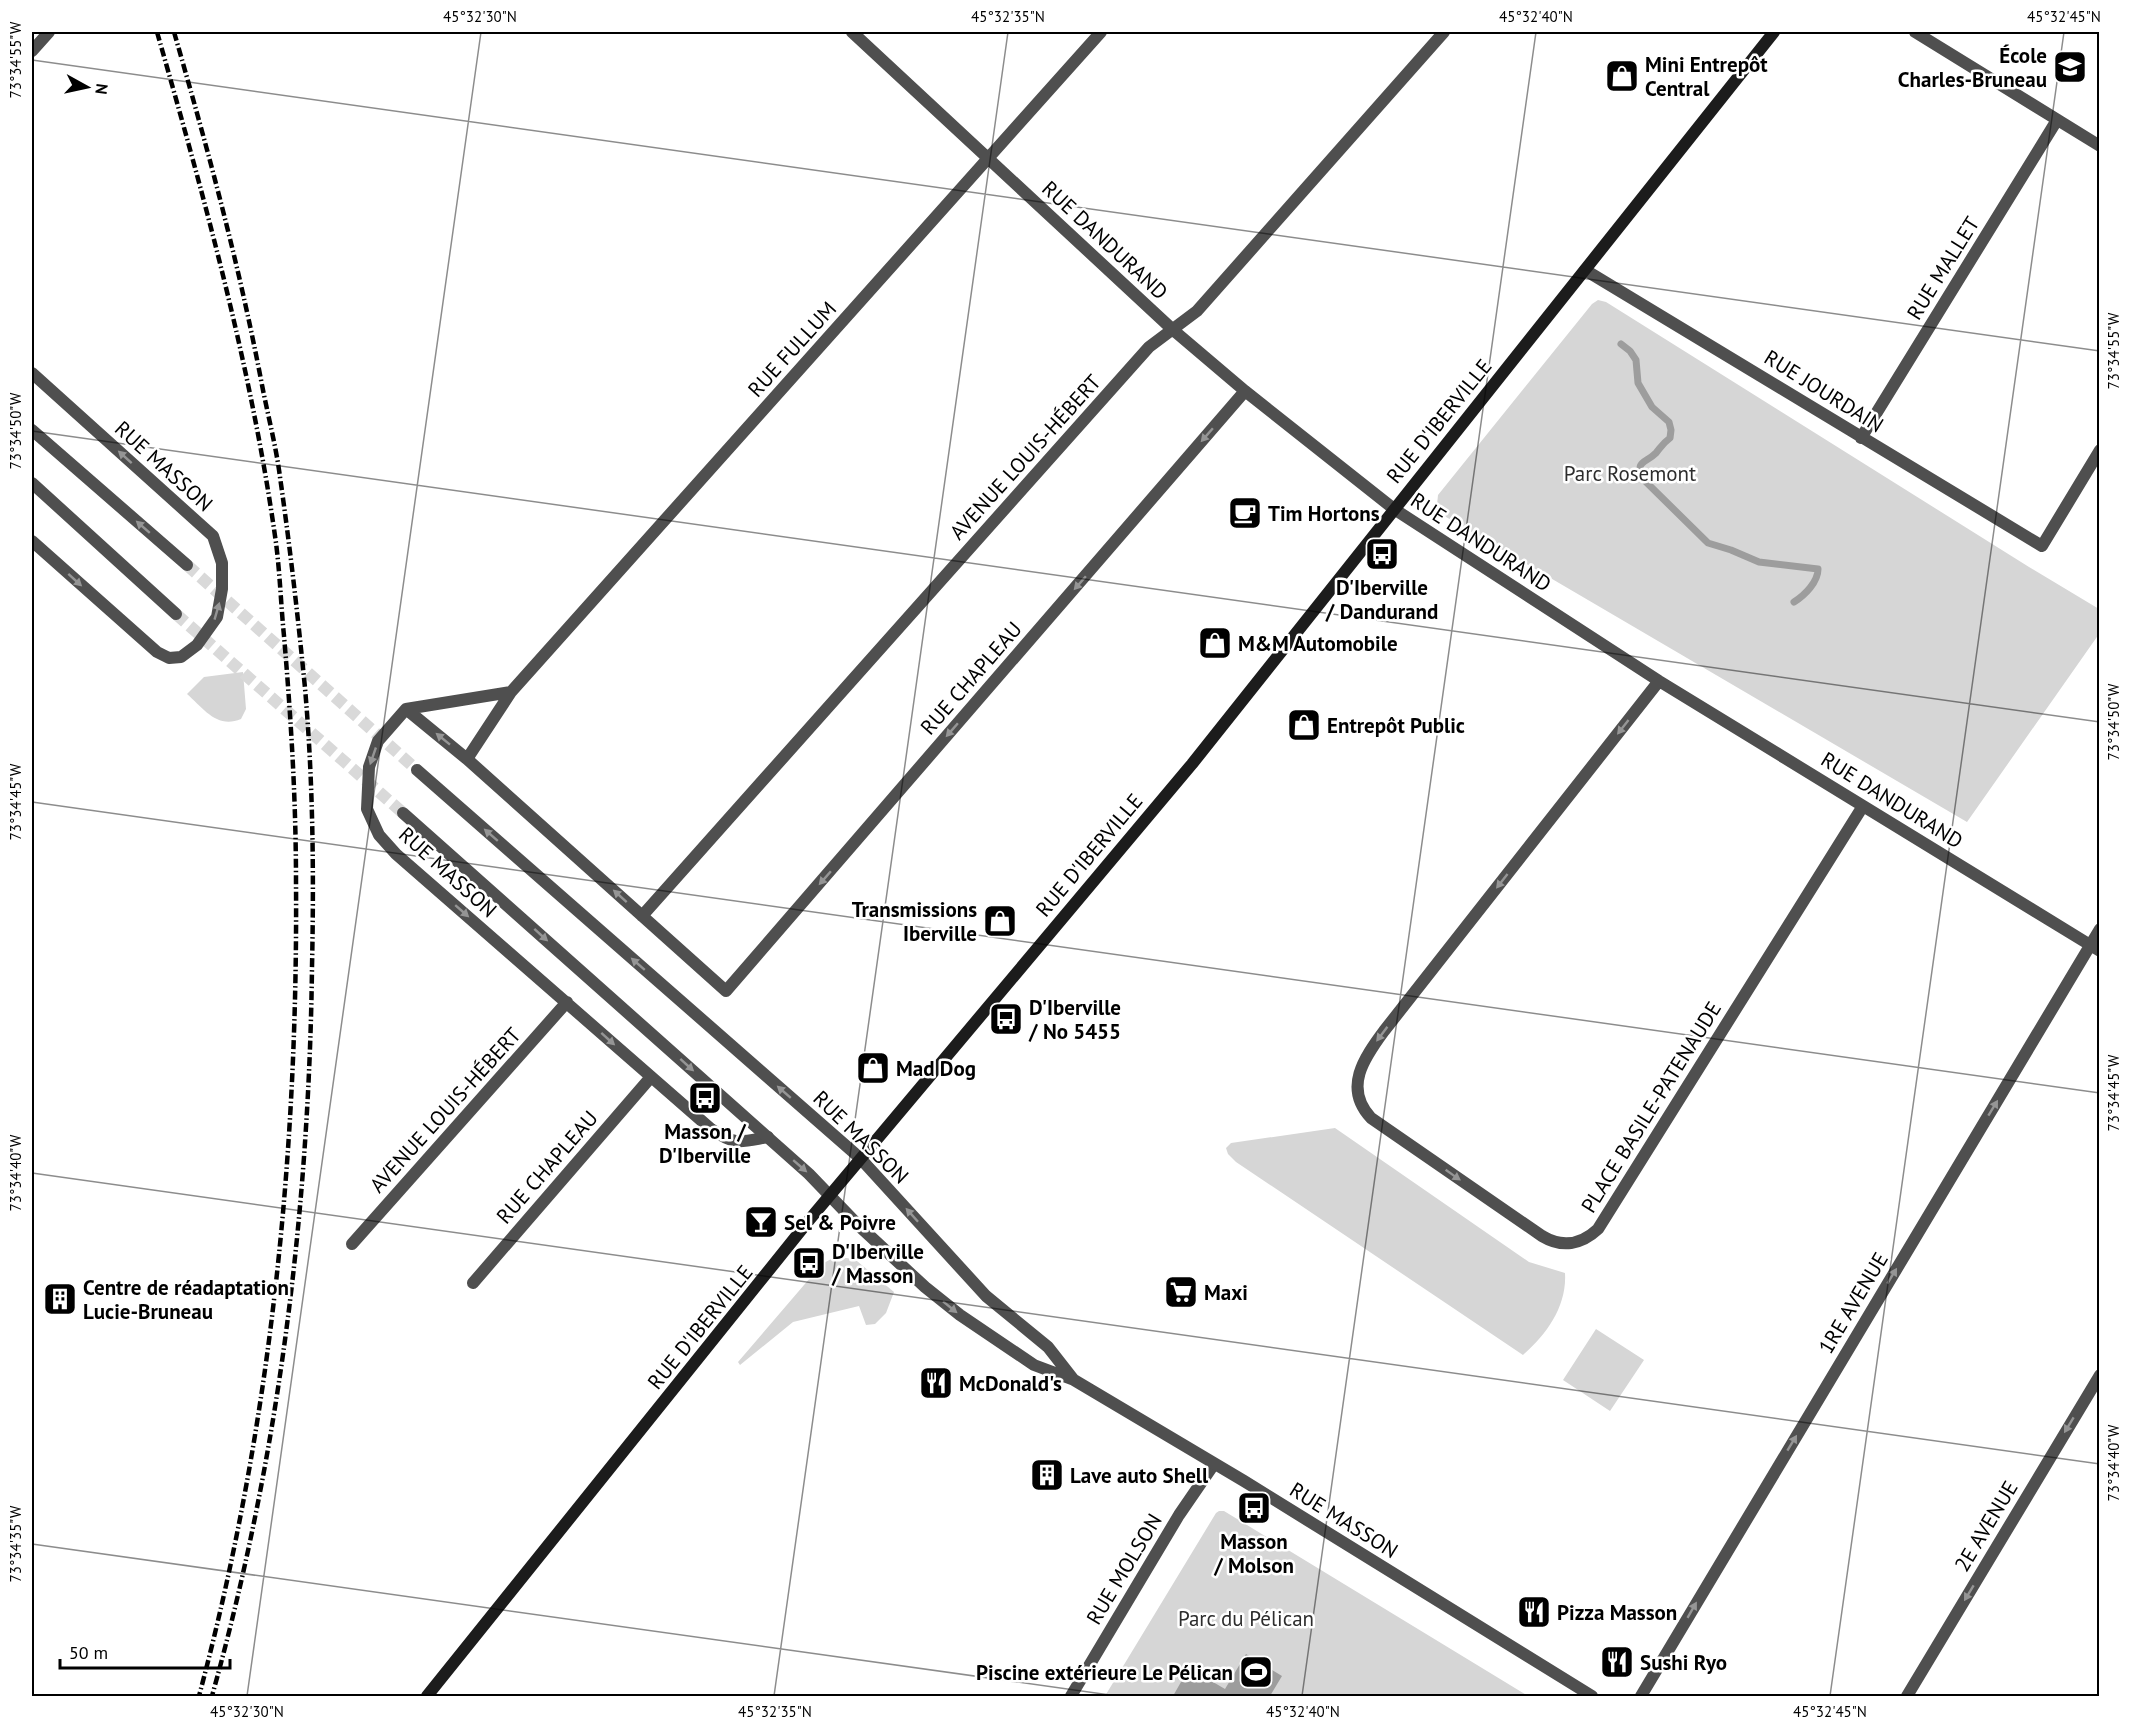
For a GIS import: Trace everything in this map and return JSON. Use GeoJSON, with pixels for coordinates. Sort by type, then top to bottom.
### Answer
{"type":"FeatureCollection","features":[{"type":"Feature","properties":{"kind":"main road","name":"RUE D'IBERVILLE"},"geometry":{"type":"LineString","coordinates":[[427,1696],[860,1158],[1191,764],[1774,32]]}},
{"type":"Feature","properties":{"kind":"street"},"geometry":{"type":"LineString","coordinates":[[32,51],[49,32]]}},
{"type":"Feature","properties":{"kind":"street","name":"RUE DANDURAND"},"geometry":{"type":"LineString","coordinates":[[852,32],[1172,329],[1245,391],[1394,509],[1659,681],[2095,948]]}},
{"type":"Feature","properties":{"kind":"street","name":"RUE FULLUM"},"geometry":{"type":"LineString","coordinates":[[467,759],[511,692],[1101,32]]}},
{"type":"Feature","properties":{"kind":"street","name":"AVENUE LOUIS-HÉBERT"},"geometry":{"type":"LineString","coordinates":[[642,916],[1149,347],[1197,311],[1444,32]]}},
{"type":"Feature","properties":{"kind":"street"},"geometry":{"type":"LineString","coordinates":[[1914,32],[2100,146]]}},
{"type":"Feature","properties":{"kind":"street","name":"RUE MALLET"},"geometry":{"type":"LineString","coordinates":[[1861,438],[2057,120]]}},
{"type":"Feature","properties":{"kind":"street","name":"RUE JOURDAIN"},"geometry":{"type":"LineString","coordinates":[[1585,270],[2042,546],[2100,450]]}},
{"type":"Feature","properties":{"kind":"street","name":"RUE MASSON"},"geometry":{"type":"LineString","coordinates":[[32,372],[213,536],[222,563],[222,589],[217,617],[197,645],[181,657],[169,658],[157,652],[32,541]]}},
{"type":"Feature","properties":{"kind":"street","name":"RUE CHAPLEAU"},"geometry":{"type":"LineString","coordinates":[[642,916],[726,992],[1245,391]]}},
{"type":"Feature","properties":{"kind":"street"},"geometry":{"type":"LineString","coordinates":[[32,430],[187,565]]}},
{"type":"Feature","properties":{"kind":"street"},"geometry":{"type":"LineString","coordinates":[[32,483],[177,614]]}},
{"type":"Feature","properties":{"kind":"street","name":"PLACE BASILE-PATENAUDE"},"geometry":{"type":"LineString","coordinates":[[1659,681],[1384,1031],[1361,1065],[1359,1100],[1371,1118],[1542,1236],[1560,1244],[1572,1244],[1590,1236],[1598,1229],[1863,806]]}},
{"type":"Feature","properties":{"kind":"street"},"geometry":{"type":"LineString","coordinates":[[406,709],[511,692]]}},
{"type":"Feature","properties":{"kind":"street"},"geometry":{"type":"LineString","coordinates":[[406,709],[467,759],[642,916]]}},
{"type":"Feature","properties":{"kind":"street","name":"RUE MASSON"},"geometry":{"type":"LineString","coordinates":[[406,709],[378,741],[369,767],[367,809],[379,835],[396,854],[711,1129],[726,1139],[738,1143],[768,1137]]}},
{"type":"Feature","properties":{"kind":"street","name":"RUE MASSON"},"geometry":{"type":"LineString","coordinates":[[417,770],[860,1158],[986,1296],[1048,1347],[1074,1380]]}},
{"type":"Feature","properties":{"kind":"street","name":"RUE MASSON"},"geometry":{"type":"LineString","coordinates":[[403,813],[768,1137],[831,1195],[856,1224],[960,1316],[1034,1365],[1074,1380],[1214,1464],[1592,1696]]}},
{"type":"Feature","properties":{"kind":"street","name":"1RE AVENUE"},"geometry":{"type":"LineString","coordinates":[[1641,1696],[2095,948],[2100,929]]}},
{"type":"Feature","properties":{"kind":"street","name":"AVENUE LOUIS-HÉBERT"},"geometry":{"type":"LineString","coordinates":[[352,1244],[567,1002]]}},
{"type":"Feature","properties":{"kind":"street","name":"RUE CHAPLEAU"},"geometry":{"type":"LineString","coordinates":[[473,1282],[651,1077]]}},
{"type":"Feature","properties":{"kind":"street","name":"2E AVENUE"},"geometry":{"type":"LineString","coordinates":[[1907,1696],[2100,1375]]}},
{"type":"Feature","properties":{"kind":"street","name":"RUE MOLSON"},"geometry":{"type":"LineString","coordinates":[[1071,1696],[1179,1515],[1214,1464]]}},
{"type":"Feature","properties":{"kind":"green space","name":"Parc Rosemont"},"geometry":{"type":"Polygon","coordinates":[[[1598,300],[1606,302],[2099,609],[2099,634],[1967,822],[1441,514],[1437,505],[1438,495],[1592,304],[1598,300]]]}},
{"type":"Feature","properties":{"kind":"green space"},"geometry":{"type":"Polygon","coordinates":[[[243,672],[246,709],[241,719],[225,721],[211,716],[187,694],[204,677],[243,672]]]}},
{"type":"Feature","properties":{"kind":"green space"},"geometry":{"type":"Polygon","coordinates":[[[1335,1128],[1529,1262],[1565,1273],[1563,1297],[1554,1318],[1540,1338],[1523,1355],[1236,1162],[1228,1154],[1226,1148],[1231,1143],[1335,1128]]]}},
{"type":"Feature","properties":{"kind":"green space"},"geometry":{"type":"Polygon","coordinates":[[[833,1258],[857,1261],[894,1292],[886,1313],[875,1324],[866,1325],[859,1306],[793,1322],[740,1365],[738,1362],[822,1264],[833,1258]]]}},
{"type":"Feature","properties":{"kind":"green space"},"geometry":{"type":"Polygon","coordinates":[[[1596,1329],[1644,1360],[1610,1411],[1563,1380],[1596,1329]]]}},
{"type":"Feature","properties":{"kind":"green space","name":"Parc du Pélican"},"geometry":{"type":"Polygon","coordinates":[[[1219,1511],[1224,1511],[1528,1696],[1105,1696],[1219,1511]]]}},
{"type":"Feature","properties":{"kind":"shaded area","name":"Piscine extérieure Le Pélican"},"geometry":{"type":"Polygon","coordinates":[[[1246,1654],[1282,1676],[1270,1696],[1173,1696],[1189,1668],[1225,1689],[1246,1654]]]}},
{"type":"Feature","properties":{"kind":"waterway"},"geometry":{"type":"LineString","coordinates":[[1621,344],[1636,360],[1638,383],[1652,407],[1669,422],[1671,430],[1670,438],[1656,453],[1642,463],[1640,469],[1644,480],[1708,543],[1759,562],[1818,569],[1816,579],[1810,588],[1794,602]]}},
{"type":"Feature","properties":{"kind":"tunnel"},"geometry":{"type":"LineString","coordinates":[[187,565],[417,770]]}},
{"type":"Feature","properties":{"kind":"tunnel"},"geometry":{"type":"LineString","coordinates":[[176,614],[403,813]]}},
{"type":"Feature","properties":{"kind":"railway"},"geometry":{"type":"LineString","coordinates":[[157,32],[225,286],[266,478],[279,566],[295,820],[295,985],[292,1088],[275,1292],[244,1496],[224,1596],[199,1696]]}},
{"type":"Feature","properties":{"kind":"railway"},"geometry":{"type":"LineString","coordinates":[[174,32],[233,251],[276,454],[284,503],[305,688],[312,827],[313,932],[310,1059],[304,1152],[286,1335],[255,1517],[212,1696]]}},
{"type":"Feature","properties":{"kind":"place","name":"École Charles-Bruneau"},"geometry":{"type":"Point","coordinates":[2070,67]}},
{"type":"Feature","properties":{"kind":"place","name":"Mini Entrepôt Central"},"geometry":{"type":"Point","coordinates":[1622,76]}},
{"type":"Feature","properties":{"kind":"place","name":"Tim Hortons"},"geometry":{"type":"Point","coordinates":[1245,513]}},
{"type":"Feature","properties":{"kind":"place","name":"D'Iberville / Dandurand"},"geometry":{"type":"Point","coordinates":[1382,554]}},
{"type":"Feature","properties":{"kind":"place","name":"M&M Automobile"},"geometry":{"type":"Point","coordinates":[1215,643]}},
{"type":"Feature","properties":{"kind":"place","name":"Entrepôt Public"},"geometry":{"type":"Point","coordinates":[1304,725]}},
{"type":"Feature","properties":{"kind":"place","name":"Transmissions Iberville"},"geometry":{"type":"Point","coordinates":[1000,921]}},
{"type":"Feature","properties":{"kind":"place","name":"D'Iberville / No 5455"},"geometry":{"type":"Point","coordinates":[1006,1019]}},
{"type":"Feature","properties":{"kind":"place","name":"Mad Dog"},"geometry":{"type":"Point","coordinates":[873,1068]}},
{"type":"Feature","properties":{"kind":"place","name":"Masson / D'Iberville"},"geometry":{"type":"Point","coordinates":[705,1098]}},
{"type":"Feature","properties":{"kind":"place","name":"Sel & Poivre"},"geometry":{"type":"Point","coordinates":[761,1222]}},
{"type":"Feature","properties":{"kind":"place","name":"D'Iberville / Masson"},"geometry":{"type":"Point","coordinates":[809,1263]}},
{"type":"Feature","properties":{"kind":"place","name":"Maxi"},"geometry":{"type":"Point","coordinates":[1181,1292]}},
{"type":"Feature","properties":{"kind":"place","name":"Centre de réadaptation Lucie-Bruneau"},"geometry":{"type":"Point","coordinates":[60,1299]}},
{"type":"Feature","properties":{"kind":"place","name":"McDonald's"},"geometry":{"type":"Point","coordinates":[936,1383]}},
{"type":"Feature","properties":{"kind":"place","name":"Lave auto Shell"},"geometry":{"type":"Point","coordinates":[1047,1475]}},
{"type":"Feature","properties":{"kind":"place","name":"Masson / Molson"},"geometry":{"type":"Point","coordinates":[1254,1508]}},
{"type":"Feature","properties":{"kind":"place","name":"Pizza Masson"},"geometry":{"type":"Point","coordinates":[1534,1612]}},
{"type":"Feature","properties":{"kind":"place","name":"Sushi Ryo"},"geometry":{"type":"Point","coordinates":[1617,1662]}},
{"type":"Feature","properties":{"kind":"place","name":"Piscine extérieure Le Pélican"},"geometry":{"type":"Point","coordinates":[1256,1672]}}]}
